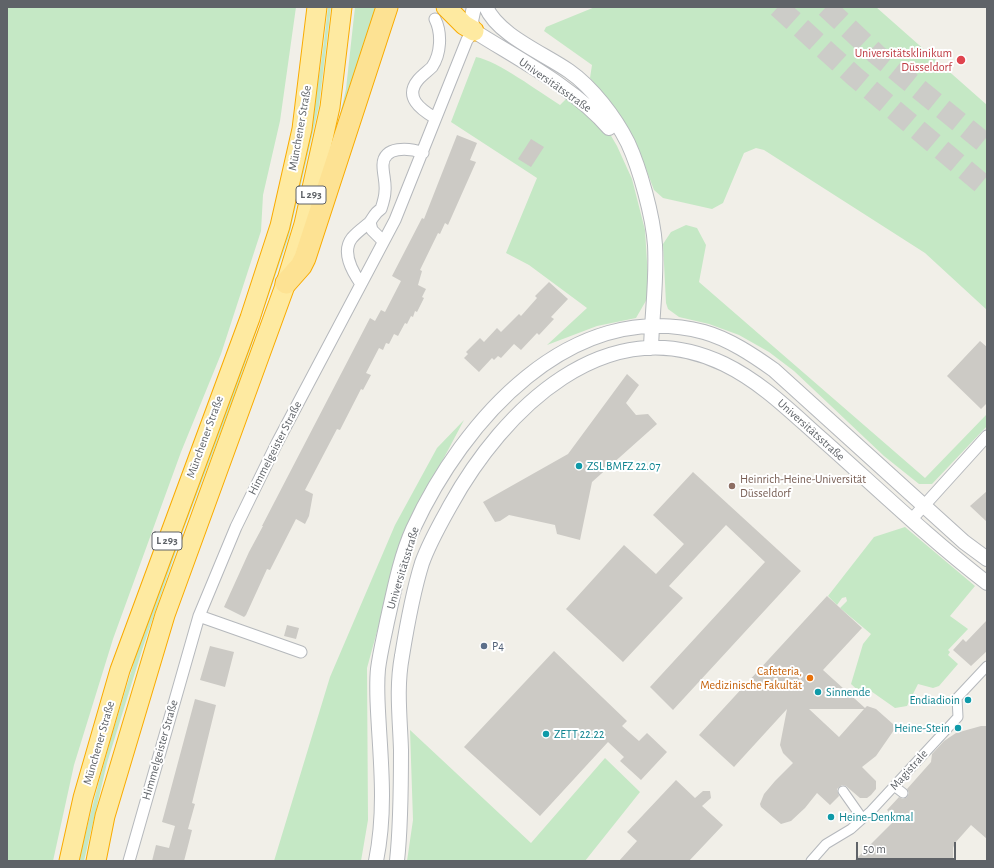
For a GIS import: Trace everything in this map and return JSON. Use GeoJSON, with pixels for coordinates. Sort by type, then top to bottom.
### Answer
{"type":"FeatureCollection","features":[{"type":"Feature","properties":{"kind":"highway","name":"Münchener Straße"},"geometry":{"type":"LineString","coordinates":[[69,861],[83,798],[120,670],[250,318],[280,226],[302,129],[317,7]]}},
{"type":"Feature","properties":{"kind":"highway","name":"Münchener Straße"},"geometry":{"type":"LineString","coordinates":[[96,861],[105,816],[165,614],[286,283],[304,224],[330,107],[342,7]]}},
{"type":"Feature","properties":{"kind":"highway"},"geometry":{"type":"LineString","coordinates":[[286,283],[301,266],[304,258],[387,7]]}},
{"type":"Feature","properties":{"kind":"highway"},"geometry":{"type":"LineString","coordinates":[[441,13],[474,31]]}},
{"type":"Feature","properties":{"kind":"street"},"geometry":{"type":"LineString","coordinates":[[474,7],[471,21],[474,31],[500,26]]}},
{"type":"Feature","properties":{"kind":"street","name":"Universitätsstraße"},"geometry":{"type":"LineString","coordinates":[[486,7],[491,17],[500,26],[572,73],[586,87],[619,129],[628,144],[653,228],[656,282],[651,348]]}},
{"type":"Feature","properties":{"kind":"street"},"geometry":{"type":"LineString","coordinates":[[435,118],[423,110],[415,101],[412,94],[413,87],[431,68],[438,54],[441,13]]}},
{"type":"Feature","properties":{"kind":"street","name":"Himmelgeister Straße"},"geometry":{"type":"LineString","coordinates":[[129,861],[199,616],[236,527],[277,443],[395,220],[467,40],[474,31]]}},
{"type":"Feature","properties":{"kind":"street","name":"Universitätsstraße"},"geometry":{"type":"LineString","coordinates":[[474,31],[587,105],[612,132],[638,174]]}},
{"type":"Feature","properties":{"kind":"street"},"geometry":{"type":"LineString","coordinates":[[361,284],[354,274],[348,250],[352,237],[370,222],[376,212],[381,209],[386,191],[383,165],[384,158],[390,153],[398,150],[411,148],[423,153]]}},
{"type":"Feature","properties":{"kind":"street"},"geometry":{"type":"LineString","coordinates":[[381,209],[387,211],[395,220]]}},
{"type":"Feature","properties":{"kind":"street"},"geometry":{"type":"LineString","coordinates":[[370,222],[372,230],[383,241]]}},
{"type":"Feature","properties":{"kind":"street","name":"Universitätsstraße"},"geometry":{"type":"LineString","coordinates":[[376,861],[382,821],[378,669],[395,586],[412,531],[445,469],[498,404],[531,373],[550,359],[578,344],[618,331],[636,327],[652,326],[704,332],[728,342],[754,356],[797,391],[964,542],[987,558]]}},
{"type":"Feature","properties":{"kind":"street","name":"Universitätsstraße"},"geometry":{"type":"LineString","coordinates":[[397,861],[401,798],[401,748],[398,696],[401,657],[422,563],[437,529],[461,486],[493,440],[514,416],[529,402],[544,390],[581,366],[621,352],[651,348],[679,350],[702,355],[723,363],[745,375],[786,407],[911,520],[987,583]]}},
{"type":"Feature","properties":{"kind":"street"},"geometry":{"type":"LineString","coordinates":[[786,407],[797,391]]}},
{"type":"Feature","properties":{"kind":"street"},"geometry":{"type":"LineString","coordinates":[[911,520],[987,436]]}},
{"type":"Feature","properties":{"kind":"street"},"geometry":{"type":"LineString","coordinates":[[199,616],[301,652]]}},
{"type":"Feature","properties":{"kind":"street","name":"Magistrale"},"geometry":{"type":"LineString","coordinates":[[811,861],[826,844],[860,824],[958,717],[957,698],[987,666]]}},
{"type":"Feature","properties":{"kind":"street"},"geometry":{"type":"LineString","coordinates":[[894,786],[903,793]]}},
{"type":"Feature","properties":{"kind":"street"},"geometry":{"type":"LineString","coordinates":[[843,791],[860,824]]}},
{"type":"Feature","properties":{"kind":"green space"},"geometry":{"type":"Polygon","coordinates":[[[7,7],[296,7],[280,121],[263,195],[261,231],[221,354],[181,452],[113,639],[74,765],[53,861],[7,861],[7,7]]]}},
{"type":"Feature","properties":{"kind":"green space"},"geometry":{"type":"Polygon","coordinates":[[[328,7],[331,7],[319,106],[289,236],[232,402],[182,534],[143,647],[107,763],[84,861],[79,861],[99,781],[147,622],[201,465],[287,232],[312,120],[328,7]]]}},
{"type":"Feature","properties":{"kind":"green space"},"geometry":{"type":"Polygon","coordinates":[[[355,7],[375,7],[374,9],[378,10],[337,128],[346,89],[355,7]]]}},
{"type":"Feature","properties":{"kind":"green space"},"geometry":{"type":"Polygon","coordinates":[[[595,7],[876,7],[987,105],[987,310],[925,253],[764,150],[756,148],[744,153],[723,203],[712,209],[663,198],[654,190],[636,143],[613,107],[590,78],[592,65],[544,31],[546,27],[595,7]]]}},
{"type":"Feature","properties":{"kind":"green space"},"geometry":{"type":"Polygon","coordinates":[[[476,57],[495,64],[560,105],[567,98],[607,129],[617,146],[632,179],[645,230],[648,278],[647,299],[636,318],[597,326],[547,345],[587,308],[529,265],[506,253],[537,178],[451,122],[476,57]]]}},
{"type":"Feature","properties":{"kind":"green space"},"geometry":{"type":"Polygon","coordinates":[[[686,225],[697,228],[706,245],[699,282],[925,478],[987,414],[987,426],[932,484],[919,484],[884,456],[794,371],[769,352],[739,335],[709,324],[679,317],[668,309],[666,303],[663,244],[671,232],[686,225]]]}},
{"type":"Feature","properties":{"kind":"green space"},"geometry":{"type":"Polygon","coordinates":[[[464,420],[404,533],[367,668],[368,820],[361,861],[274,861],[330,677],[395,525],[437,448],[464,420]]]}},
{"type":"Feature","properties":{"kind":"green space"},"geometry":{"type":"Polygon","coordinates":[[[905,527],[975,586],[950,616],[968,629],[948,650],[950,652],[948,655],[958,664],[939,686],[933,688],[918,684],[907,706],[895,708],[868,689],[862,694],[851,684],[863,644],[871,634],[840,608],[847,601],[846,597],[842,598],[837,605],[828,596],[874,537],[905,527]]]}},
{"type":"Feature","properties":{"kind":"green space"},"geometry":{"type":"Polygon","coordinates":[[[410,730],[531,843],[605,758],[640,792],[585,861],[407,861],[413,820],[410,730]]]}},
{"type":"Feature","properties":{"kind":"building"},"geometry":{"type":"Polygon","coordinates":[[[457,135],[477,143],[470,160],[476,162],[448,225],[445,223],[440,234],[438,233],[420,270],[422,271],[418,285],[426,289],[422,297],[424,298],[417,312],[415,311],[413,317],[411,316],[407,324],[405,323],[398,336],[394,334],[389,344],[386,343],[383,350],[379,348],[366,373],[371,375],[363,390],[361,389],[340,430],[337,429],[305,490],[313,494],[309,516],[305,524],[296,519],[270,570],[267,569],[244,617],[224,607],[262,526],[370,318],[375,321],[381,310],[385,312],[401,281],[392,276],[422,218],[424,219],[457,135]]]}},
{"type":"Feature","properties":{"kind":"building"},"geometry":{"type":"Polygon","coordinates":[[[531,139],[544,147],[531,167],[518,159],[531,139]]]}},
{"type":"Feature","properties":{"kind":"building"},"geometry":{"type":"Polygon","coordinates":[[[549,282],[568,299],[551,317],[554,319],[539,335],[537,333],[521,350],[514,344],[501,358],[498,356],[494,360],[492,358],[479,372],[464,358],[468,354],[466,352],[480,338],[484,342],[497,328],[501,332],[519,314],[521,316],[537,298],[535,296],[549,282]]]}},
{"type":"Feature","properties":{"kind":"building"},"geometry":{"type":"Polygon","coordinates":[[[980,341],[987,347],[987,403],[981,409],[947,376],[980,341]]]}},
{"type":"Feature","properties":{"kind":"building","name":"ZSL BMFZ 22.07"},"geometry":{"type":"Polygon","coordinates":[[[627,374],[639,385],[626,403],[636,415],[648,414],[657,424],[592,482],[580,540],[557,534],[555,525],[509,515],[500,521],[495,522],[483,502],[568,454],[627,374]]]}},
{"type":"Feature","properties":{"kind":"building"},"geometry":{"type":"Polygon","coordinates":[[[693,472],[801,571],[673,710],[650,687],[765,562],[726,525],[669,586],[683,598],[623,662],[566,609],[624,545],[656,574],[684,544],[653,515],[693,472]]]}},
{"type":"Feature","properties":{"kind":"building"},"geometry":{"type":"Polygon","coordinates":[[[987,491],[987,522],[970,506],[987,491]]]}},
{"type":"Feature","properties":{"kind":"building"},"geometry":{"type":"Polygon","coordinates":[[[827,596],[862,628],[823,670],[865,708],[867,706],[876,709],[893,724],[894,730],[876,756],[862,767],[876,781],[876,789],[871,795],[867,798],[860,798],[846,786],[842,785],[837,789],[839,796],[830,805],[817,793],[805,808],[791,821],[781,824],[761,807],[760,804],[764,794],[793,763],[783,753],[780,745],[787,709],[734,767],[699,735],[827,596]],[[809,709],[839,737],[864,709],[809,709]]]}},
{"type":"Feature","properties":{"kind":"building"},"geometry":{"type":"Polygon","coordinates":[[[987,620],[987,651],[971,666],[953,650],[963,639],[966,642],[987,620]]]}},
{"type":"Feature","properties":{"kind":"building"},"geometry":{"type":"Polygon","coordinates":[[[287,625],[299,628],[296,639],[284,636],[287,625]]]}},
{"type":"Feature","properties":{"kind":"building"},"geometry":{"type":"Polygon","coordinates":[[[210,646],[234,652],[225,687],[200,680],[210,646]]]}},
{"type":"Feature","properties":{"kind":"building","name":"ZETT 22.22"},"geometry":{"type":"Polygon","coordinates":[[[554,651],[627,721],[622,726],[639,741],[647,733],[667,752],[641,780],[620,761],[624,757],[608,742],[540,816],[464,747],[554,651]]]}},
{"type":"Feature","properties":{"kind":"building"},"geometry":{"type":"Polygon","coordinates":[[[195,699],[216,705],[192,803],[195,804],[188,829],[192,830],[184,861],[152,861],[156,845],[169,848],[175,826],[162,822],[195,699]]]}},
{"type":"Feature","properties":{"kind":"building"},"geometry":{"type":"Polygon","coordinates":[[[981,726],[987,726],[987,839],[971,825],[955,843],[953,848],[953,861],[854,861],[896,819],[887,810],[899,797],[903,799],[907,797],[909,793],[907,789],[931,762],[932,754],[944,741],[956,733],[981,726]]]}},
{"type":"Feature","properties":{"kind":"building"},"geometry":{"type":"Polygon","coordinates":[[[676,780],[695,798],[703,791],[710,791],[711,798],[702,806],[723,825],[689,861],[619,861],[637,841],[627,832],[676,780]]]}},
{"type":"Feature","properties":{"kind":"tunnel"},"geometry":{"type":"LineString","coordinates":[[778,7],[854,76],[987,188]]}},
{"type":"Feature","properties":{"kind":"tunnel"},"geometry":{"type":"LineString","coordinates":[[826,7],[876,54],[987,145]]}},
{"type":"Feature","properties":{"kind":"place","name":"Universitätsklinikum Düsseldorf"},"geometry":{"type":"Point","coordinates":[961,60]}},
{"type":"Feature","properties":{"kind":"place","name":"ZSL BMFZ 22.07"},"geometry":{"type":"Point","coordinates":[579,466]}},
{"type":"Feature","properties":{"kind":"place","name":"Heinrich-Heine-Universität Düsseldorf"},"geometry":{"type":"Point","coordinates":[732,486]}},
{"type":"Feature","properties":{"kind":"place","name":"P4"},"geometry":{"type":"Point","coordinates":[484,646]}},
{"type":"Feature","properties":{"kind":"place","name":"Cafeteria, Medizinische Fakultät"},"geometry":{"type":"Point","coordinates":[810,678]}},
{"type":"Feature","properties":{"kind":"place","name":"Sinnende"},"geometry":{"type":"Point","coordinates":[818,692]}},
{"type":"Feature","properties":{"kind":"place","name":"Endiadioin"},"geometry":{"type":"Point","coordinates":[968,700]}},
{"type":"Feature","properties":{"kind":"place","name":"Heine-Stein"},"geometry":{"type":"Point","coordinates":[958,728]}},
{"type":"Feature","properties":{"kind":"place","name":"ZETT 22.22"},"geometry":{"type":"Point","coordinates":[546,734]}},
{"type":"Feature","properties":{"kind":"place","name":"Heine-Denkmal"},"geometry":{"type":"Point","coordinates":[831,817]}}]}
